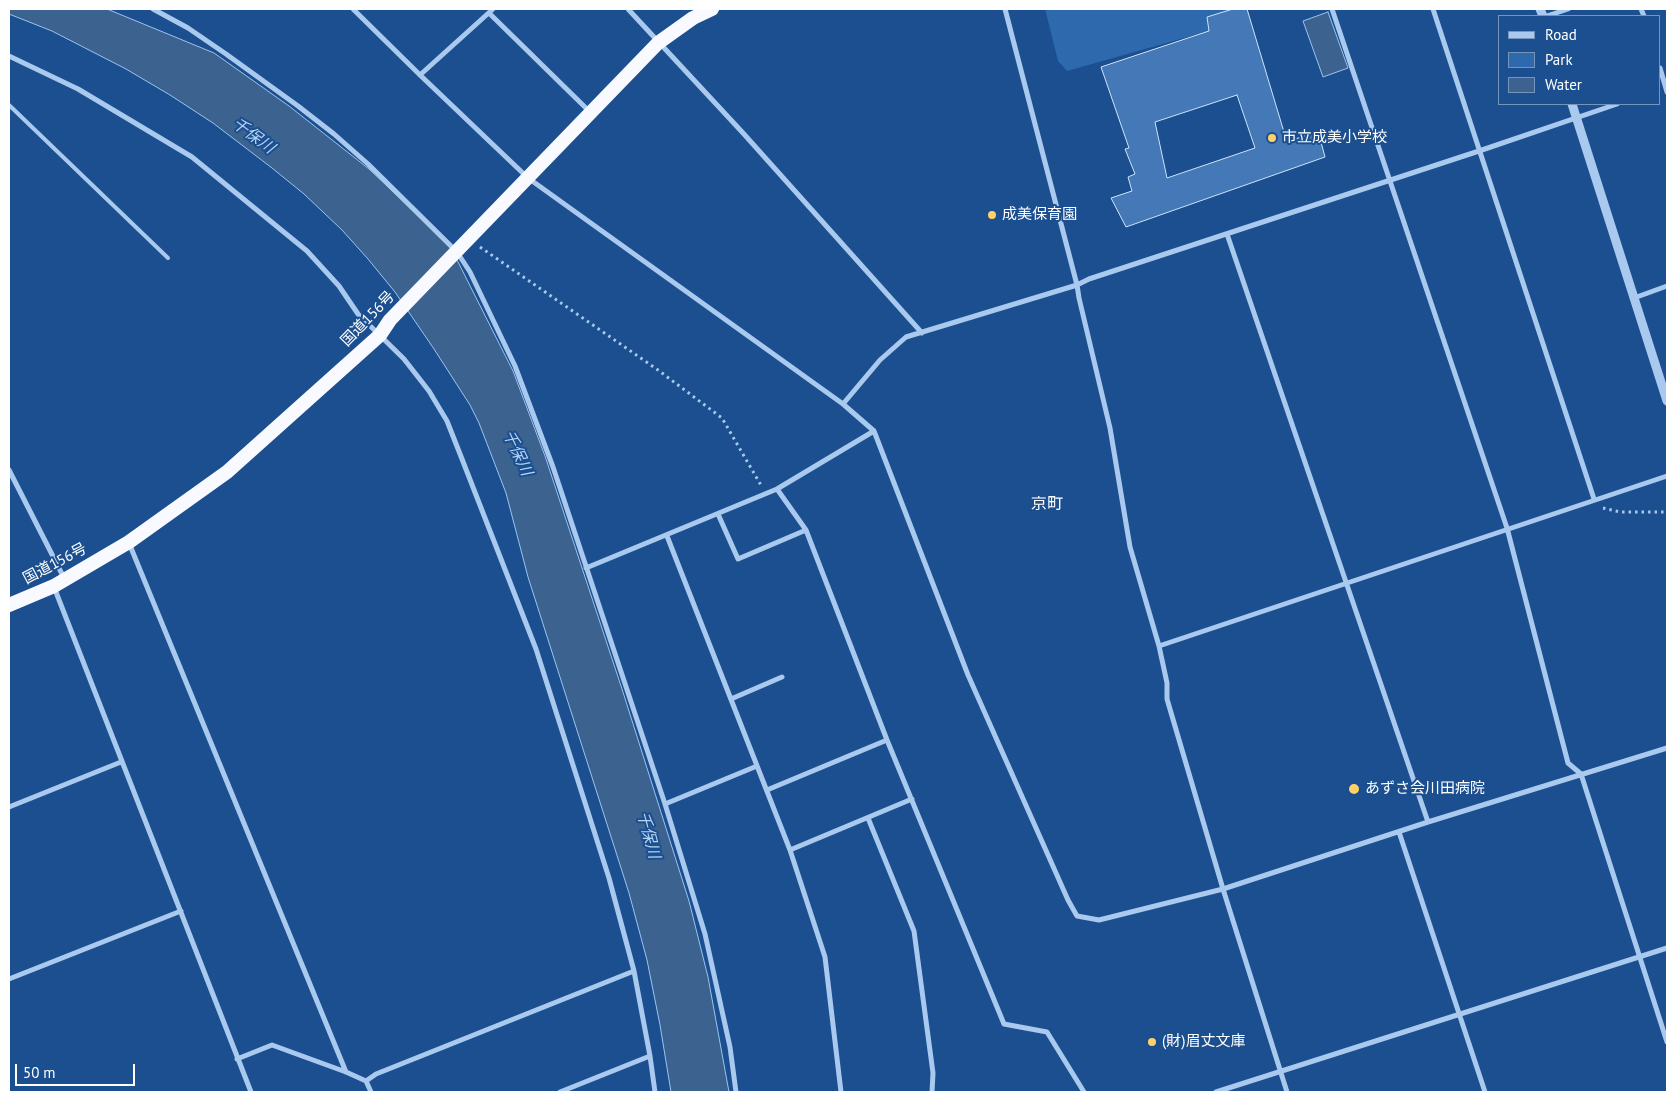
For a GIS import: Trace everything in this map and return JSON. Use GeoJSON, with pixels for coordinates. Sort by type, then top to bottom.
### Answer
{"type":"FeatureCollection","features":[{"type":"Feature","properties":{"kind":"highway","name":"国道156号"},"geometry":{"type":"LineString","coordinates":[[9,605],[54,586],[129,542],[227,472],[380,335],[390,320],[658,43],[694,18],[712,9]]}},
{"type":"Feature","properties":{"kind":"street"},"geometry":{"type":"LineString","coordinates":[[153,9],[188,28],[226,54],[334,134],[368,164],[470,272],[515,366],[553,467],[665,804],[705,934],[730,1047],[736,1092]]}},
{"type":"Feature","properties":{"kind":"street"},"geometry":{"type":"LineString","coordinates":[[353,9],[420,76],[528,178],[843,404],[874,431],[968,675],[1068,900],[1077,916],[1099,920],[1223,889],[1428,822],[1667,748]]}},
{"type":"Feature","properties":{"kind":"street"},"geometry":{"type":"LineString","coordinates":[[628,9],[743,133],[922,333]]}},
{"type":"Feature","properties":{"kind":"street"},"geometry":{"type":"LineString","coordinates":[[1004,9],[1077,285],[1078,298],[1110,428],[1130,547],[1168,683],[1167,699],[1223,889],[1287,1092]]}},
{"type":"Feature","properties":{"kind":"street"},"geometry":{"type":"LineString","coordinates":[[1332,9],[1507,528],[1568,763],[1581,774],[1667,1042]]}},
{"type":"Feature","properties":{"kind":"street"},"geometry":{"type":"LineString","coordinates":[[1433,9],[1594,500]]}},
{"type":"Feature","properties":{"kind":"street"},"geometry":{"type":"LineString","coordinates":[[1548,15],[1568,9]]}},
{"type":"Feature","properties":{"kind":"street"},"geometry":{"type":"LineString","coordinates":[[420,76],[491,11],[591,113]]}},
{"type":"Feature","properties":{"kind":"street"},"geometry":{"type":"LineString","coordinates":[[9,56],[78,89],[192,157],[307,251],[339,286],[358,314],[404,359],[429,391],[447,422],[536,649],[608,878],[634,971],[655,1092]]}},
{"type":"Feature","properties":{"kind":"street"},"geometry":{"type":"LineString","coordinates":[[1661,72],[1665,89]]}},
{"type":"Feature","properties":{"kind":"street"},"geometry":{"type":"LineString","coordinates":[[1572,105],[1667,402]]}},
{"type":"Feature","properties":{"kind":"street"},"geometry":{"type":"LineString","coordinates":[[843,404],[880,360],[906,337],[1077,285],[1089,279],[1614,105]]}},
{"type":"Feature","properties":{"kind":"street"},"geometry":{"type":"LineString","coordinates":[[1227,234],[1428,822]]}},
{"type":"Feature","properties":{"kind":"street"},"geometry":{"type":"LineString","coordinates":[[1634,298],[1667,286]]}},
{"type":"Feature","properties":{"kind":"street"},"geometry":{"type":"LineString","coordinates":[[586,568],[777,489],[874,431]]}},
{"type":"Feature","properties":{"kind":"street"},"geometry":{"type":"LineString","coordinates":[[9,470],[63,576],[54,586],[251,1092]]}},
{"type":"Feature","properties":{"kind":"street"},"geometry":{"type":"LineString","coordinates":[[1159,646],[1667,476]]}},
{"type":"Feature","properties":{"kind":"street"},"geometry":{"type":"LineString","coordinates":[[777,489],[806,530],[887,740],[1004,1024],[1047,1032],[1084,1092]]}},
{"type":"Feature","properties":{"kind":"street"},"geometry":{"type":"LineString","coordinates":[[718,514],[738,559],[806,530]]}},
{"type":"Feature","properties":{"kind":"street"},"geometry":{"type":"LineString","coordinates":[[667,536],[790,850],[825,957],[840,1092]]}},
{"type":"Feature","properties":{"kind":"street"},"geometry":{"type":"LineString","coordinates":[[129,542],[346,1072]]}},
{"type":"Feature","properties":{"kind":"street"},"geometry":{"type":"LineString","coordinates":[[731,698],[782,677]]}},
{"type":"Feature","properties":{"kind":"street"},"geometry":{"type":"LineString","coordinates":[[767,790],[887,740]]}},
{"type":"Feature","properties":{"kind":"street"},"geometry":{"type":"LineString","coordinates":[[9,807],[121,762]]}},
{"type":"Feature","properties":{"kind":"street"},"geometry":{"type":"LineString","coordinates":[[665,804],[757,766]]}},
{"type":"Feature","properties":{"kind":"street"},"geometry":{"type":"LineString","coordinates":[[790,850],[912,799]]}},
{"type":"Feature","properties":{"kind":"street"},"geometry":{"type":"LineString","coordinates":[[868,818],[914,931],[933,1073],[932,1092]]}},
{"type":"Feature","properties":{"kind":"street"},"geometry":{"type":"LineString","coordinates":[[1399,832],[1485,1092]]}},
{"type":"Feature","properties":{"kind":"street"},"geometry":{"type":"LineString","coordinates":[[9,979],[181,911]]}},
{"type":"Feature","properties":{"kind":"street"},"geometry":{"type":"LineString","coordinates":[[1216,1092],[1281,1073],[1458,1014],[1667,948]]}},
{"type":"Feature","properties":{"kind":"street"},"geometry":{"type":"LineString","coordinates":[[366,1081],[376,1074],[634,971]]}},
{"type":"Feature","properties":{"kind":"street"},"geometry":{"type":"LineString","coordinates":[[237,1059],[272,1045],[366,1081],[371,1092]]}},
{"type":"Feature","properties":{"kind":"street"},"geometry":{"type":"LineString","coordinates":[[560,1092],[650,1056]]}},
{"type":"Feature","properties":{"kind":"lane"},"geometry":{"type":"LineString","coordinates":[[9,105],[168,258]]}},
{"type":"Feature","properties":{"kind":"path"},"geometry":{"type":"LineString","coordinates":[[469,240],[658,370],[722,418],[766,494]]}},
{"type":"Feature","properties":{"kind":"path"},"geometry":{"type":"LineString","coordinates":[[1594,500],[1601,507],[1620,512],[1667,512]]}},
{"type":"Feature","properties":{"kind":"green space"},"geometry":{"type":"Polygon","coordinates":[[[1045,9],[1233,9],[1207,17],[1209,31],[1067,71],[1058,61],[1045,9]]]}},
{"type":"Feature","properties":{"kind":"water","name":"千保川"},"geometry":{"type":"Polygon","coordinates":[[[9,9],[107,9],[214,53],[289,106],[369,169],[443,239],[452,250],[513,371],[545,456],[622,689],[689,901],[708,977],[729,1092],[671,1092],[647,960],[629,893],[528,577],[506,493],[479,423],[470,405],[434,349],[395,292],[368,259],[342,230],[304,194],[272,168],[213,123],[170,95],[126,69],[52,31],[9,14],[9,9]]]}},
{"type":"Feature","properties":{"kind":"water"},"geometry":{"type":"Polygon","coordinates":[[[1328,12],[1348,68],[1323,77],[1303,21],[1328,12]]]}},
{"type":"Feature","properties":{"kind":"building"},"geometry":{"type":"Polygon","coordinates":[[[1233,9],[1247,9],[1287,142],[1318,131],[1325,157],[1126,227],[1111,198],[1132,191],[1128,177],[1135,174],[1125,149],[1129,148],[1101,67],[1209,31],[1207,17],[1233,9]],[[1237,95],[1155,122],[1167,178],[1255,148],[1237,95]]]}},
{"type":"Feature","properties":{"kind":"place","name":"市立成美小学校"},"geometry":{"type":"Point","coordinates":[1272,138]}},
{"type":"Feature","properties":{"kind":"place","name":"成美保育園"},"geometry":{"type":"Point","coordinates":[992,215]}},
{"type":"Feature","properties":{"kind":"place","name":"あずさ会川田病院"},"geometry":{"type":"Point","coordinates":[1354,789]}},
{"type":"Feature","properties":{"kind":"place","name":"(財)眉丈文庫"},"geometry":{"type":"Point","coordinates":[1152,1042]}},
{"type":"Feature","properties":{"kind":"district","name":"京町"},"geometry":{"type":"Point","coordinates":[1047,504]}}]}
